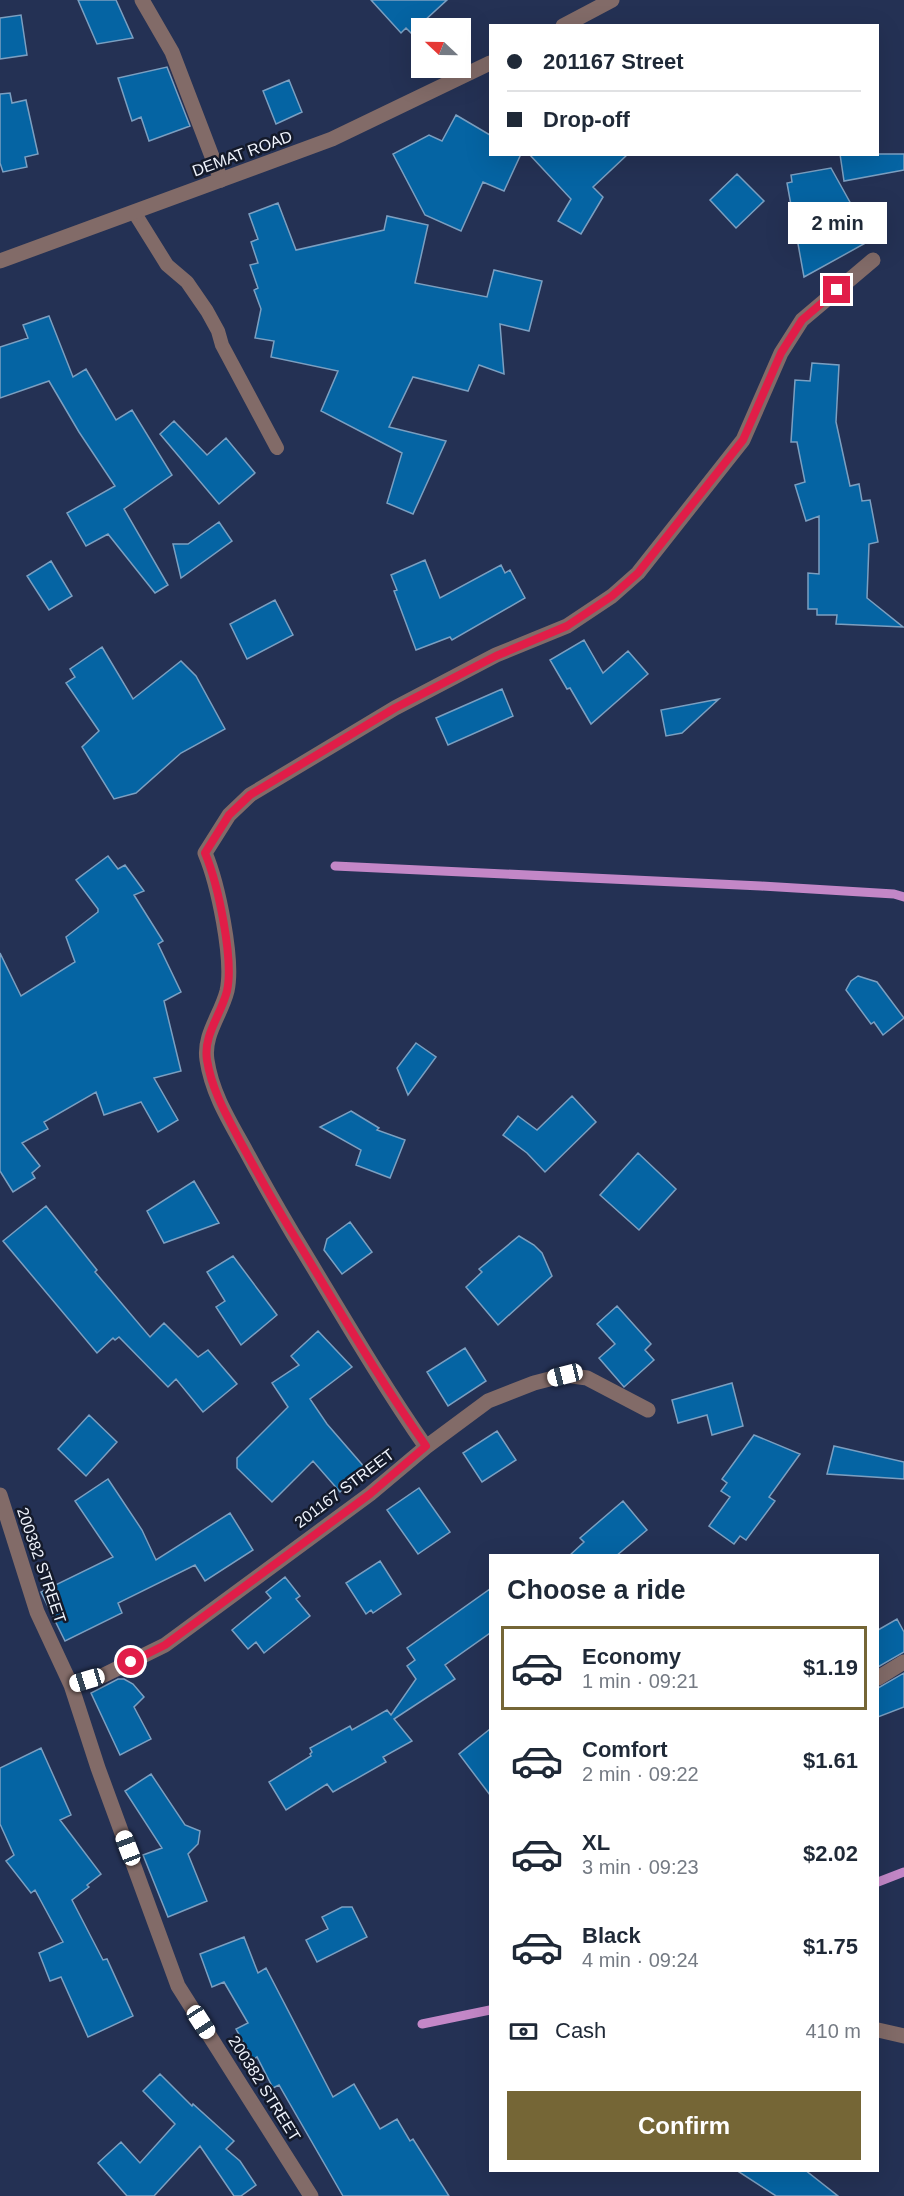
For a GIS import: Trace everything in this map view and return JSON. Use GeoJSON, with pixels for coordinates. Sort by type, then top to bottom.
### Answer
{"type":"FeatureCollection","features":[{"type":"Feature","properties":{"kind":"street"},"geometry":{"type":"LineString","coordinates":[[142,0],[172,52],[221,180]]}},
{"type":"Feature","properties":{"kind":"street"},"geometry":{"type":"LineString","coordinates":[[567,24],[612,0]]}},
{"type":"Feature","properties":{"kind":"street","name":"DEMAT ROAD"},"geometry":{"type":"LineString","coordinates":[[0,261],[332,139],[489,63]]}},
{"type":"Feature","properties":{"kind":"street"},"geometry":{"type":"LineString","coordinates":[[426,1446],[390,1395],[277,1208],[215,1095],[206,1058],[208,1035],[220,1013],[227,990],[228,959],[214,876],[205,853],[229,815],[250,795],[395,708],[496,656],[567,626],[612,596],[638,573],[743,440],[781,353],[802,320],[873,260]]}},
{"type":"Feature","properties":{"kind":"street","name":"201167 STREET"},"geometry":{"type":"LineString","coordinates":[[71,1685],[102,1676],[165,1645],[370,1494],[426,1446],[488,1401],[534,1383],[565,1375],[587,1378],[648,1410]]}},
{"type":"Feature","properties":{"kind":"street","name":"200382 STREET"},"geometry":{"type":"LineString","coordinates":[[0,1495],[37,1612],[71,1685],[98,1768],[178,1986],[311,2196]]}},
{"type":"Feature","properties":{"kind":"street"},"geometry":{"type":"LineString","coordinates":[[879,1676],[904,1662]]}},
{"type":"Feature","properties":{"kind":"street"},"geometry":{"type":"LineString","coordinates":[[879,2030],[904,2036]]}},
{"type":"Feature","properties":{"kind":"lane"},"geometry":{"type":"LineString","coordinates":[[134,212],[167,265],[187,282],[207,311],[218,331],[222,345],[277,447]]}},
{"type":"Feature","properties":{"kind":"building"},"geometry":{"type":"Polygon","coordinates":[[[78,0],[116,0],[133,38],[97,44],[78,0]]]}},
{"type":"Feature","properties":{"kind":"building"},"geometry":{"type":"Polygon","coordinates":[[[371,0],[447,0],[427,18],[411,18],[411,33],[406,28],[401,33],[371,0]]]}},
{"type":"Feature","properties":{"kind":"building"},"geometry":{"type":"Polygon","coordinates":[[[21,15],[27,55],[0,59],[0,18],[21,15]]]}},
{"type":"Feature","properties":{"kind":"building"},"geometry":{"type":"Polygon","coordinates":[[[167,67],[190,126],[149,141],[141,117],[132,121],[118,78],[167,67]]]}},
{"type":"Feature","properties":{"kind":"building"},"geometry":{"type":"Polygon","coordinates":[[[289,80],[302,112],[276,124],[263,91],[289,80]]]}},
{"type":"Feature","properties":{"kind":"building"},"geometry":{"type":"Polygon","coordinates":[[[10,93],[12,103],[26,100],[38,154],[25,157],[27,167],[3,172],[0,163],[0,94],[10,93]]]}},
{"type":"Feature","properties":{"kind":"building"},"geometry":{"type":"Polygon","coordinates":[[[456,115],[489,134],[489,156],[520,156],[504,191],[483,182],[461,231],[425,215],[393,154],[429,135],[442,141],[456,115]]]}},
{"type":"Feature","properties":{"kind":"building"},"geometry":{"type":"Polygon","coordinates":[[[904,154],[904,170],[844,181],[840,156],[904,154]]]}},
{"type":"Feature","properties":{"kind":"building"},"geometry":{"type":"Polygon","coordinates":[[[531,156],[626,156],[593,187],[603,197],[581,234],[558,221],[571,199],[531,156]]]}},
{"type":"Feature","properties":{"kind":"building"},"geometry":{"type":"Polygon","coordinates":[[[831,168],[871,240],[804,277],[787,183],[792,182],[791,175],[831,168]]]}},
{"type":"Feature","properties":{"kind":"building"},"geometry":{"type":"Polygon","coordinates":[[[737,174],[764,201],[736,228],[710,200],[737,174]]]}},
{"type":"Feature","properties":{"kind":"building"},"geometry":{"type":"Polygon","coordinates":[[[278,203],[296,250],[384,230],[387,216],[428,225],[415,283],[487,297],[494,270],[542,281],[529,331],[500,324],[504,374],[479,365],[468,391],[413,377],[389,427],[446,441],[413,514],[387,503],[402,453],[321,411],[338,371],[271,357],[274,341],[255,338],[261,309],[254,290],[258,288],[250,265],[258,263],[251,242],[258,239],[249,214],[278,203]]]}},
{"type":"Feature","properties":{"kind":"building"},"geometry":{"type":"Polygon","coordinates":[[[49,316],[73,377],[86,369],[116,420],[132,410],[172,475],[124,509],[168,585],[155,593],[108,534],[86,546],[67,513],[115,486],[49,381],[0,398],[0,347],[28,338],[23,325],[49,316]]]}},
{"type":"Feature","properties":{"kind":"building"},"geometry":{"type":"Polygon","coordinates":[[[812,363],[839,365],[836,422],[850,486],[859,484],[862,501],[870,500],[878,542],[869,544],[867,598],[903,627],[836,624],[837,615],[817,615],[817,609],[808,609],[808,573],[819,574],[819,516],[806,521],[795,485],[805,482],[797,442],[791,442],[795,380],[810,381],[812,363]]]}},
{"type":"Feature","properties":{"kind":"building"},"geometry":{"type":"Polygon","coordinates":[[[174,421],[207,455],[226,438],[255,473],[219,504],[160,434],[174,421]]]}},
{"type":"Feature","properties":{"kind":"building"},"geometry":{"type":"Polygon","coordinates":[[[219,522],[232,541],[181,578],[173,544],[188,544],[219,522]]]}},
{"type":"Feature","properties":{"kind":"building"},"geometry":{"type":"Polygon","coordinates":[[[425,560],[440,598],[501,565],[505,573],[510,570],[525,598],[452,640],[450,637],[416,650],[394,591],[397,590],[391,575],[425,560]]]}},
{"type":"Feature","properties":{"kind":"building"},"geometry":{"type":"Polygon","coordinates":[[[51,561],[72,596],[49,610],[27,576],[51,561]]]}},
{"type":"Feature","properties":{"kind":"building"},"geometry":{"type":"Polygon","coordinates":[[[275,600],[293,635],[247,659],[230,624],[275,600]]]}},
{"type":"Feature","properties":{"kind":"building"},"geometry":{"type":"Polygon","coordinates":[[[584,640],[603,673],[628,651],[648,674],[591,724],[550,660],[584,640]]]}},
{"type":"Feature","properties":{"kind":"building"},"geometry":{"type":"Polygon","coordinates":[[[102,647],[133,699],[181,661],[196,676],[225,729],[181,753],[136,793],[114,799],[82,747],[99,731],[66,683],[75,677],[70,669],[102,647]]]}},
{"type":"Feature","properties":{"kind":"building"},"geometry":{"type":"Polygon","coordinates":[[[502,689],[513,716],[448,745],[436,718],[502,689]]]}},
{"type":"Feature","properties":{"kind":"building"},"geometry":{"type":"Polygon","coordinates":[[[719,699],[682,733],[666,736],[661,710],[719,699]]]}},
{"type":"Feature","properties":{"kind":"building"},"geometry":{"type":"Polygon","coordinates":[[[108,856],[118,869],[125,865],[144,891],[134,895],[163,941],[158,944],[181,992],[164,1001],[181,1071],[154,1078],[178,1120],[158,1132],[141,1102],[104,1115],[96,1092],[44,1122],[48,1129],[22,1143],[40,1166],[32,1173],[35,1178],[13,1192],[0,1171],[0,953],[21,996],[75,962],[66,937],[98,912],[76,880],[108,856]]]}},
{"type":"Feature","properties":{"kind":"building"},"geometry":{"type":"Polygon","coordinates":[[[858,976],[877,982],[904,1018],[883,1035],[874,1022],[871,1024],[846,990],[851,981],[858,976]]]}},
{"type":"Feature","properties":{"kind":"building"},"geometry":{"type":"Polygon","coordinates":[[[416,1043],[436,1057],[408,1095],[397,1068],[416,1043]]]}},
{"type":"Feature","properties":{"kind":"building"},"geometry":{"type":"Polygon","coordinates":[[[572,1096],[596,1122],[545,1172],[527,1153],[503,1135],[518,1116],[537,1130],[572,1096]]]}},
{"type":"Feature","properties":{"kind":"building"},"geometry":{"type":"Polygon","coordinates":[[[351,1111],[379,1128],[377,1130],[405,1140],[390,1178],[356,1165],[361,1150],[320,1127],[351,1111]]]}},
{"type":"Feature","properties":{"kind":"building"},"geometry":{"type":"Polygon","coordinates":[[[638,1153],[676,1189],[639,1230],[600,1195],[638,1153]]]}},
{"type":"Feature","properties":{"kind":"building"},"geometry":{"type":"Polygon","coordinates":[[[194,1181],[219,1223],[164,1243],[147,1211],[194,1181]]]}},
{"type":"Feature","properties":{"kind":"building"},"geometry":{"type":"Polygon","coordinates":[[[46,1206],[97,1270],[95,1272],[150,1337],[164,1323],[198,1357],[208,1350],[237,1384],[203,1412],[176,1379],[168,1387],[119,1337],[115,1340],[113,1338],[97,1353],[3,1241],[46,1206]]]}},
{"type":"Feature","properties":{"kind":"building"},"geometry":{"type":"Polygon","coordinates":[[[350,1222],[372,1252],[342,1274],[324,1250],[327,1239],[350,1222]]]}},
{"type":"Feature","properties":{"kind":"building"},"geometry":{"type":"Polygon","coordinates":[[[519,1236],[542,1253],[552,1276],[498,1325],[466,1287],[482,1272],[479,1269],[519,1236]]]}},
{"type":"Feature","properties":{"kind":"building"},"geometry":{"type":"Polygon","coordinates":[[[233,1256],[277,1315],[241,1345],[216,1307],[225,1301],[207,1272],[233,1256]]]}},
{"type":"Feature","properties":{"kind":"building"},"geometry":{"type":"Polygon","coordinates":[[[617,1306],[651,1344],[645,1350],[654,1360],[624,1387],[599,1358],[615,1344],[597,1324],[617,1306]]]}},
{"type":"Feature","properties":{"kind":"building"},"geometry":{"type":"Polygon","coordinates":[[[318,1331],[352,1367],[310,1399],[327,1424],[366,1469],[340,1492],[313,1461],[272,1502],[237,1468],[237,1458],[288,1407],[272,1383],[299,1365],[291,1356],[318,1331]]]}},
{"type":"Feature","properties":{"kind":"building"},"geometry":{"type":"Polygon","coordinates":[[[465,1348],[486,1381],[448,1406],[427,1372],[465,1348]]]}},
{"type":"Feature","properties":{"kind":"building"},"geometry":{"type":"Polygon","coordinates":[[[732,1383],[743,1426],[712,1435],[707,1415],[678,1423],[672,1400],[732,1383]]]}},
{"type":"Feature","properties":{"kind":"building"},"geometry":{"type":"Polygon","coordinates":[[[89,1415],[117,1442],[86,1476],[58,1449],[89,1415]]]}},
{"type":"Feature","properties":{"kind":"building"},"geometry":{"type":"Polygon","coordinates":[[[497,1431],[516,1460],[482,1482],[463,1453],[497,1431]]]}},
{"type":"Feature","properties":{"kind":"building"},"geometry":{"type":"Polygon","coordinates":[[[754,1435],[800,1454],[769,1497],[775,1501],[746,1540],[740,1536],[734,1544],[709,1526],[730,1497],[721,1491],[727,1483],[722,1479],[754,1435]]]}},
{"type":"Feature","properties":{"kind":"building"},"geometry":{"type":"Polygon","coordinates":[[[834,1446],[904,1462],[904,1479],[827,1474],[834,1446]]]}},
{"type":"Feature","properties":{"kind":"building"},"geometry":{"type":"Polygon","coordinates":[[[108,1479],[142,1530],[156,1560],[230,1513],[253,1550],[205,1581],[195,1565],[118,1603],[122,1613],[65,1641],[41,1592],[113,1557],[75,1501],[108,1479]]]}},
{"type":"Feature","properties":{"kind":"building"},"geometry":{"type":"Polygon","coordinates":[[[419,1488],[450,1532],[418,1554],[387,1510],[419,1488]]]}},
{"type":"Feature","properties":{"kind":"building"},"geometry":{"type":"Polygon","coordinates":[[[623,1501],[647,1530],[618,1554],[571,1554],[584,1542],[580,1538],[623,1501]]]}},
{"type":"Feature","properties":{"kind":"building"},"geometry":{"type":"Polygon","coordinates":[[[380,1561],[401,1594],[373,1613],[371,1610],[366,1614],[346,1583],[380,1561]]]}},
{"type":"Feature","properties":{"kind":"building"},"geometry":{"type":"Polygon","coordinates":[[[285,1577],[300,1596],[296,1599],[310,1616],[264,1653],[256,1642],[248,1649],[232,1630],[271,1598],[266,1592],[285,1577]]]}},
{"type":"Feature","properties":{"kind":"building"},"geometry":{"type":"Polygon","coordinates":[[[489,1590],[489,1634],[445,1665],[455,1679],[394,1719],[412,1741],[383,1757],[386,1762],[333,1792],[327,1784],[286,1810],[269,1782],[311,1756],[310,1748],[350,1726],[352,1730],[387,1710],[391,1715],[416,1679],[407,1666],[415,1660],[407,1648],[489,1590]]]}},
{"type":"Feature","properties":{"kind":"building"},"geometry":{"type":"Polygon","coordinates":[[[897,1619],[904,1632],[904,1652],[879,1666],[879,1629],[897,1619]]]}},
{"type":"Feature","properties":{"kind":"building"},"geometry":{"type":"Polygon","coordinates":[[[904,1673],[904,1707],[879,1717],[879,1687],[904,1673]]]}},
{"type":"Feature","properties":{"kind":"building"},"geometry":{"type":"Polygon","coordinates":[[[118,1679],[124,1679],[133,1684],[144,1697],[134,1707],[151,1739],[120,1755],[91,1693],[118,1679]]]}},
{"type":"Feature","properties":{"kind":"building"},"geometry":{"type":"Polygon","coordinates":[[[489,1730],[489,1794],[459,1754],[489,1730]]]}},
{"type":"Feature","properties":{"kind":"building"},"geometry":{"type":"Polygon","coordinates":[[[41,1748],[71,1815],[60,1820],[101,1874],[72,1900],[103,1960],[107,1959],[133,2016],[88,2037],[61,1977],[50,1981],[39,1953],[63,1942],[35,1890],[31,1893],[6,1861],[14,1855],[0,1824],[0,1768],[41,1748]]]}},
{"type":"Feature","properties":{"kind":"building"},"geometry":{"type":"Polygon","coordinates":[[[151,1774],[185,1825],[200,1831],[198,1844],[188,1854],[207,1901],[168,1917],[143,1855],[162,1848],[125,1791],[151,1774]]]}},
{"type":"Feature","properties":{"kind":"building"},"geometry":{"type":"Polygon","coordinates":[[[342,1907],[352,1907],[367,1937],[317,1962],[306,1940],[328,1929],[322,1917],[342,1907]]]}},
{"type":"Feature","properties":{"kind":"building"},"geometry":{"type":"Polygon","coordinates":[[[244,1937],[258,1973],[266,1968],[333,2097],[354,2084],[380,2129],[397,2119],[410,2141],[413,2139],[449,2196],[343,2196],[279,2085],[273,2088],[257,2057],[253,2060],[236,2029],[248,2023],[224,1982],[212,1987],[200,1954],[244,1937]]]}},
{"type":"Feature","properties":{"kind":"building"},"geometry":{"type":"Polygon","coordinates":[[[160,2074],[192,2106],[193,2104],[234,2141],[226,2149],[240,2161],[256,2185],[241,2196],[234,2196],[200,2146],[154,2196],[127,2196],[98,2163],[121,2142],[140,2163],[175,2124],[143,2091],[160,2074]]]}},
{"type":"Feature","properties":{"kind":"building"},"geometry":{"type":"Polygon","coordinates":[[[739,2172],[808,2172],[838,2196],[776,2196],[739,2172]]]}},
{"type":"Feature","properties":{"kind":"waterway"},"geometry":{"type":"LineString","coordinates":[[335,866],[761,886],[894,894],[904,897]]}},
{"type":"Feature","properties":{"kind":"waterway"},"geometry":{"type":"LineString","coordinates":[[879,1882],[904,1872]]}},
{"type":"Feature","properties":{"kind":"waterway"},"geometry":{"type":"LineString","coordinates":[[422,2024],[489,2010]]}},
{"type":"Feature","properties":{"kind":"route"},"geometry":{"type":"LineString","coordinates":[[131,1662],[165,1645],[370,1494],[426,1446],[390,1395],[325,1288],[277,1208],[215,1095],[206,1058],[208,1035],[220,1013],[227,990],[228,959],[214,876],[205,853],[229,815],[250,795],[395,708],[496,656],[567,626],[612,596],[638,573],[743,440],[781,353],[802,320],[837,290]]}}]}
